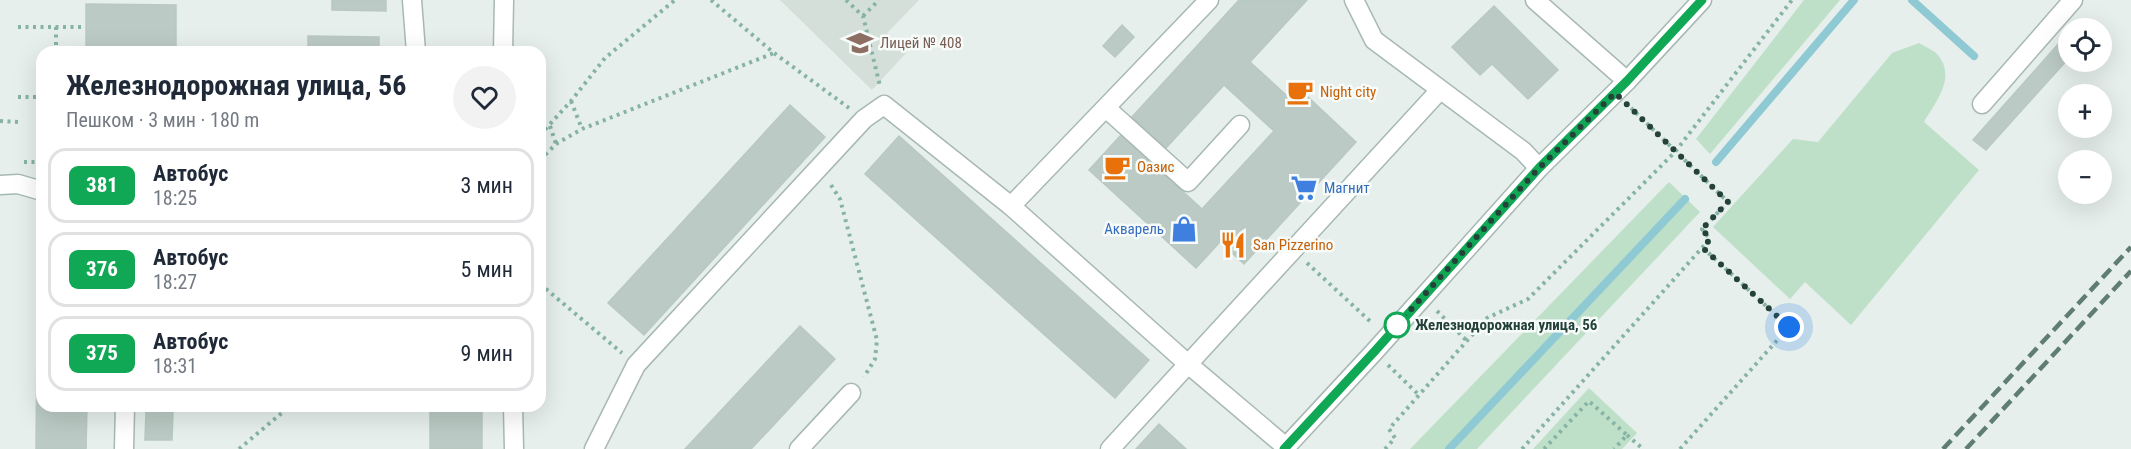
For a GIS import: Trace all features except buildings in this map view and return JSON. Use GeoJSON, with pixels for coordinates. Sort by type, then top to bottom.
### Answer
{"type":"FeatureCollection","features":[{"type":"Feature","properties":{"kind":"street"},"geometry":{"type":"LineString","coordinates":[[412,0],[416,46]]}},
{"type":"Feature","properties":{"kind":"street"},"geometry":{"type":"LineString","coordinates":[[503,46],[504,0]]}},
{"type":"Feature","properties":{"kind":"street"},"geometry":{"type":"LineString","coordinates":[[1011,206],[1209,0]]}},
{"type":"Feature","properties":{"kind":"street"},"geometry":{"type":"LineString","coordinates":[[1354,0],[1374,40],[1523,152],[1539,168]]}},
{"type":"Feature","properties":{"kind":"street"},"geometry":{"type":"LineString","coordinates":[[1535,0],[1621,87]]}},
{"type":"Feature","properties":{"kind":"street"},"geometry":{"type":"LineString","coordinates":[[594,449],[636,365],[864,119],[884,105],[1011,206],[1285,448],[1539,168],[1621,87],[1702,0]]}},
{"type":"Feature","properties":{"kind":"street"},"geometry":{"type":"LineString","coordinates":[[1982,104],[2073,0]]}},
{"type":"Feature","properties":{"kind":"street"},"geometry":{"type":"LineString","coordinates":[[1110,449],[1440,90]]}},
{"type":"Feature","properties":{"kind":"street"},"geometry":{"type":"LineString","coordinates":[[1106,108],[1188,182],[1240,125]]}},
{"type":"Feature","properties":{"kind":"street"},"geometry":{"type":"LineString","coordinates":[[0,185],[18,184],[36,189]]}},
{"type":"Feature","properties":{"kind":"street"},"geometry":{"type":"LineString","coordinates":[[799,449],[851,393]]}},
{"type":"Feature","properties":{"kind":"street"},"geometry":{"type":"LineString","coordinates":[[124,412],[124,449]]}},
{"type":"Feature","properties":{"kind":"street"},"geometry":{"type":"LineString","coordinates":[[513,412],[514,449]]}},
{"type":"Feature","properties":{"kind":"path"},"geometry":{"type":"LineString","coordinates":[[546,129],[605,58],[675,0]]}},
{"type":"Feature","properties":{"kind":"path"},"geometry":{"type":"LineString","coordinates":[[711,0],[774,53],[864,119]]}},
{"type":"Feature","properties":{"kind":"path"},"geometry":{"type":"LineString","coordinates":[[846,0],[863,16],[884,105]]}},
{"type":"Feature","properties":{"kind":"path"},"geometry":{"type":"LineString","coordinates":[[863,16],[879,0]]}},
{"type":"Feature","properties":{"kind":"path"},"geometry":{"type":"LineString","coordinates":[[1385,449],[1395,438],[1389,429],[1487,318],[1528,299],[1676,152],[1792,0]]}},
{"type":"Feature","properties":{"kind":"path"},"geometry":{"type":"LineString","coordinates":[[18,27],[81,27]]}},
{"type":"Feature","properties":{"kind":"path"},"geometry":{"type":"LineString","coordinates":[[56,27],[56,46]]}},
{"type":"Feature","properties":{"kind":"path"},"geometry":{"type":"LineString","coordinates":[[546,154],[556,144],[582,129],[774,53]]}},
{"type":"Feature","properties":{"kind":"path"},"geometry":{"type":"LineString","coordinates":[[1621,87],[1676,152],[1732,207]]}},
{"type":"Feature","properties":{"kind":"path"},"geometry":{"type":"LineString","coordinates":[[18,97],[36,97]]}},
{"type":"Feature","properties":{"kind":"path"},"geometry":{"type":"LineString","coordinates":[[571,100],[582,129]]}},
{"type":"Feature","properties":{"kind":"path"},"geometry":{"type":"LineString","coordinates":[[0,121],[18,122]]}},
{"type":"Feature","properties":{"kind":"path"},"geometry":{"type":"LineString","coordinates":[[549,126],[556,144]]}},
{"type":"Feature","properties":{"kind":"path"},"geometry":{"type":"LineString","coordinates":[[18,162],[36,162]]}},
{"type":"Feature","properties":{"kind":"path"},"geometry":{"type":"LineString","coordinates":[[820,166],[840,200],[878,340],[875,360],[870,370],[851,393]]}},
{"type":"Feature","properties":{"kind":"path"},"geometry":{"type":"LineString","coordinates":[[1522,449],[1703,248],[1710,239],[1702,229],[1728,202]]}},
{"type":"Feature","properties":{"kind":"path"},"geometry":{"type":"LineString","coordinates":[[1680,449],[1789,327],[1703,248]]}},
{"type":"Feature","properties":{"kind":"path"},"geometry":{"type":"LineString","coordinates":[[1293,250],[1372,324]]}},
{"type":"Feature","properties":{"kind":"path"},"geometry":{"type":"LineString","coordinates":[[546,289],[636,365]]}},
{"type":"Feature","properties":{"kind":"path"},"geometry":{"type":"LineString","coordinates":[[1437,311],[1468,342]]}},
{"type":"Feature","properties":{"kind":"path"},"geometry":{"type":"LineString","coordinates":[[1388,364],[1420,396]]}},
{"type":"Feature","properties":{"kind":"path"},"geometry":{"type":"LineString","coordinates":[[1544,449],[1589,401],[1643,449]]}},
{"type":"Feature","properties":{"kind":"path"},"geometry":{"type":"LineString","coordinates":[[239,449],[283,412]]}},
{"type":"Feature","properties":{"kind":"path"},"geometry":{"type":"LineString","coordinates":[[1614,449],[1627,435]]}},
{"type":"Feature","properties":{"kind":"shaded area","name":"Лицей № 408"},"geometry":{"type":"Polygon","coordinates":[[[780,0],[919,0],[887,33],[907,52],[872,90],[780,0]]]}},
{"type":"Feature","properties":{"kind":"green space"},"geometry":{"type":"Polygon","coordinates":[[[1804,0],[1840,0],[1710,154],[1696,139],[1804,0]]]}},
{"type":"Feature","properties":{"kind":"green space"},"geometry":{"type":"Polygon","coordinates":[[[1919,43],[1936,53],[1945,71],[1943,88],[1924,122],[1979,170],[1851,325],[1805,282],[1790,299],[1713,227],[1793,139],[1818,142],[1892,53],[1919,43]]]}},
{"type":"Feature","properties":{"kind":"green space"},"geometry":{"type":"Polygon","coordinates":[[[1669,182],[1700,212],[1477,449],[1410,449],[1669,182]]]}},
{"type":"Feature","properties":{"kind":"green space"},"geometry":{"type":"Polygon","coordinates":[[[1589,388],[1637,433],[1622,449],[1533,449],[1589,388]]]}},
{"type":"Feature","properties":{"kind":"waterway"},"geometry":{"type":"LineString","coordinates":[[1716,162],[1854,0]]}},
{"type":"Feature","properties":{"kind":"waterway"},"geometry":{"type":"LineString","coordinates":[[1912,0],[1974,56]]}},
{"type":"Feature","properties":{"kind":"waterway"},"geometry":{"type":"LineString","coordinates":[[1449,449],[1685,199]]}},
{"type":"Feature","properties":{"kind":"railway"},"geometry":{"type":"LineString","coordinates":[[1943,449],[2131,247]]}},
{"type":"Feature","properties":{"kind":"railway"},"geometry":{"type":"LineString","coordinates":[[1966,449],[2131,271]]}},
{"type":"Feature","properties":{"kind":"bus line","name":"381"},"geometry":{"type":"LineString","coordinates":[[1284,449],[1539,168],[1627,81],[1702,0]]}},
{"type":"Feature","properties":{"kind":"place","name":"Лицей № 408"},"geometry":{"type":"Point","coordinates":[860,43]}},
{"type":"Feature","properties":{"kind":"place","name":"Night city"},"geometry":{"type":"Point","coordinates":[1300,92]}},
{"type":"Feature","properties":{"kind":"place","name":"Оазис"},"geometry":{"type":"Point","coordinates":[1117,167]}},
{"type":"Feature","properties":{"kind":"place","name":"Магнит"},"geometry":{"type":"Point","coordinates":[1304,188]}},
{"type":"Feature","properties":{"kind":"place","name":"Акварель"},"geometry":{"type":"Point","coordinates":[1184,229]}},
{"type":"Feature","properties":{"kind":"place","name":"San Pizzerino"},"geometry":{"type":"Point","coordinates":[1233,245]}},
{"type":"Feature","properties":{"kind":"place","name":"Железнодорожная улица, 56"},"geometry":{"type":"Point","coordinates":[1397,325]}},
{"type":"Feature","properties":{"kind":"route"},"geometry":{"type":"LineString","coordinates":[[1397,325],[1539,168],[1615,93],[1728,202],[1702,229],[1710,239],[1703,248],[1789,327]]}}]}
